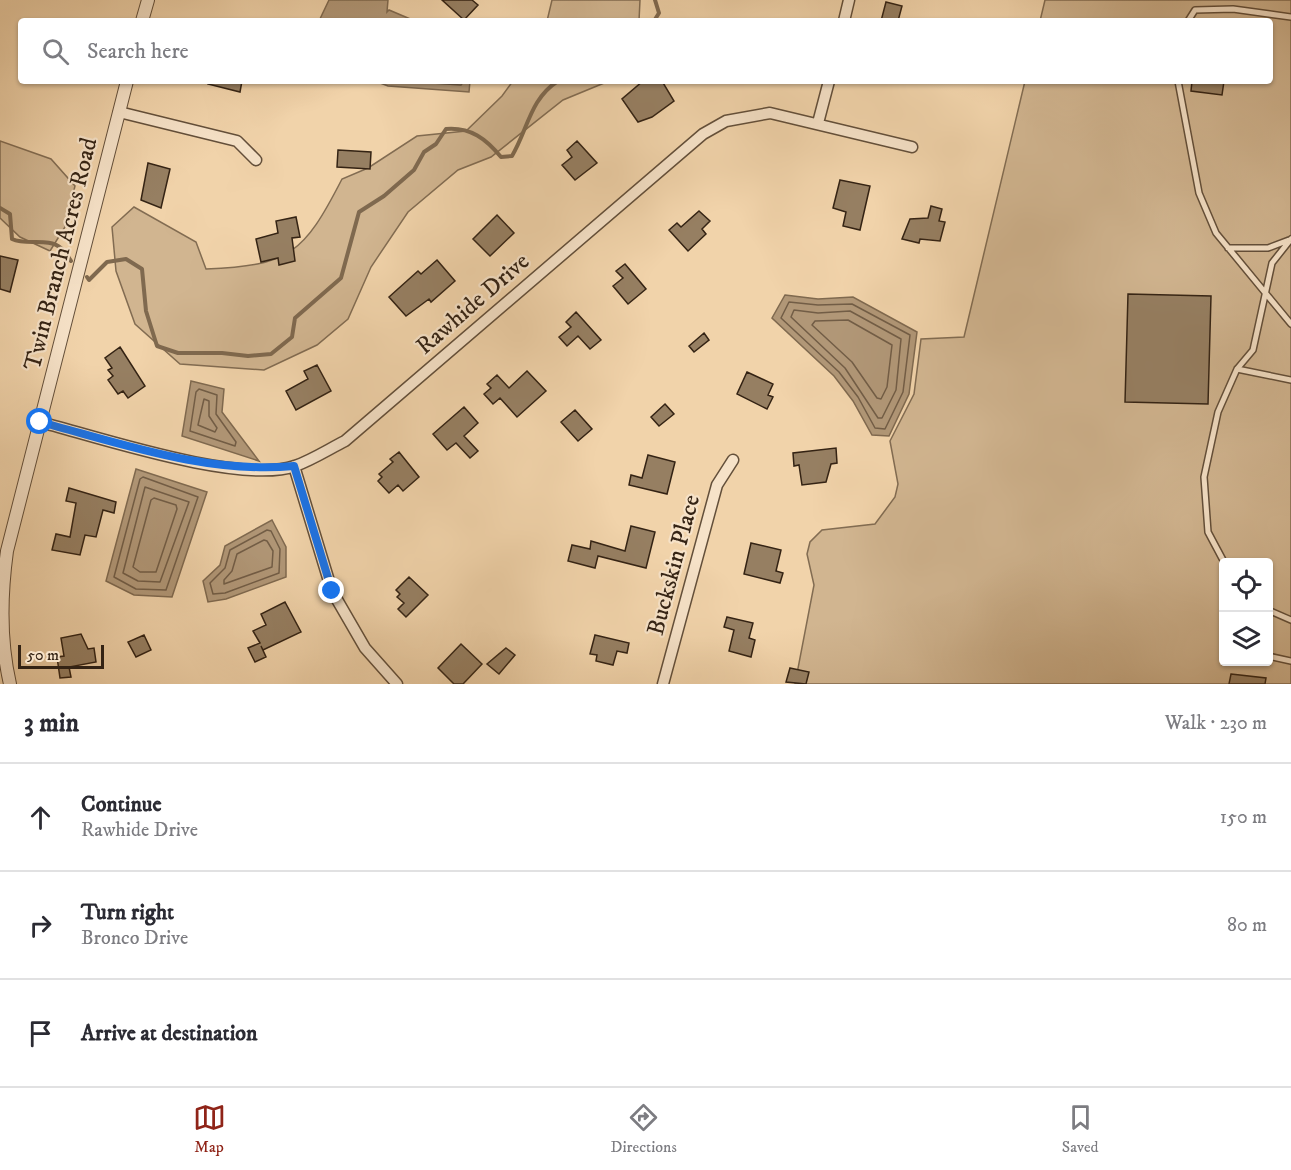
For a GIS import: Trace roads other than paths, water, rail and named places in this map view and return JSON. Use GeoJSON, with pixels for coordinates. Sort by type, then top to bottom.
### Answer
{"type":"FeatureCollection","features":[{"type":"Feature","properties":{"kind":"street"},"geometry":{"type":"LineString","coordinates":[[143,18],[147,0]]}},
{"type":"Feature","properties":{"kind":"street"},"geometry":{"type":"LineString","coordinates":[[845,18],[849,0]]}},
{"type":"Feature","properties":{"kind":"street","name":"Twin Branch Acres Road"},"geometry":{"type":"LineString","coordinates":[[10,684],[6,668],[1,599],[7,551],[126,84]]}},
{"type":"Feature","properties":{"kind":"street"},"geometry":{"type":"LineString","coordinates":[[818,123],[828,84]]}},
{"type":"Feature","properties":{"kind":"street"},"geometry":{"type":"LineString","coordinates":[[119,111],[237,141],[256,160]]}},
{"type":"Feature","properties":{"kind":"street","name":"Rawhide Drive"},"geometry":{"type":"LineString","coordinates":[[40,422],[203,464],[257,470],[294,466],[345,441],[703,134],[726,121],[770,113],[912,147]]}},
{"type":"Feature","properties":{"kind":"street","name":"Buckskin Place"},"geometry":{"type":"LineString","coordinates":[[663,684],[717,485],[733,460]]}},
{"type":"Feature","properties":{"kind":"street"},"geometry":{"type":"LineString","coordinates":[[294,466],[332,591],[365,648],[396,684]]}},
{"type":"Feature","properties":{"kind":"lane"},"geometry":{"type":"LineString","coordinates":[[1190,18],[1195,10],[1233,9],[1291,17]]}},
{"type":"Feature","properties":{"kind":"lane"},"geometry":{"type":"LineString","coordinates":[[1179,84],[1199,193],[1216,233],[1291,324]]}},
{"type":"Feature","properties":{"kind":"lane"},"geometry":{"type":"LineString","coordinates":[[1222,558],[1208,532],[1204,477],[1218,412],[1238,369],[1253,350],[1264,289],[1272,264],[1291,239],[1268,248],[1228,248]]}},
{"type":"Feature","properties":{"kind":"lane"},"geometry":{"type":"LineString","coordinates":[[1238,369],[1291,380]]}},
{"type":"Feature","properties":{"kind":"lane"},"geometry":{"type":"LineString","coordinates":[[1273,612],[1291,620]]}},
{"type":"Feature","properties":{"kind":"lane"},"geometry":{"type":"LineString","coordinates":[[1273,657],[1291,661]]}},
{"type":"Feature","properties":{"kind":"water"},"geometry":{"type":"Polygon","coordinates":[[[329,0],[388,0],[387,12],[389,10],[408,18],[320,18],[329,0]]]}},
{"type":"Feature","properties":{"kind":"water"},"geometry":{"type":"Polygon","coordinates":[[[383,84],[470,84],[469,92],[383,84]]]}},
{"type":"Feature","properties":{"kind":"water"},"geometry":{"type":"Polygon","coordinates":[[[785,295],[818,299],[853,297],[917,332],[909,394],[889,436],[872,435],[853,401],[834,376],[772,318],[785,295]]]}},
{"type":"Feature","properties":{"kind":"water"},"geometry":{"type":"Polygon","coordinates":[[[191,381],[224,389],[222,412],[259,461],[182,436],[191,381]]]}},
{"type":"Feature","properties":{"kind":"water"},"geometry":{"type":"Polygon","coordinates":[[[136,469],[207,492],[172,597],[134,595],[106,581],[136,469]]]}},
{"type":"Feature","properties":{"kind":"water"},"geometry":{"type":"Polygon","coordinates":[[[272,520],[286,547],[286,577],[226,599],[208,602],[203,581],[220,565],[225,546],[272,520]]]}},
{"type":"Feature","properties":{"kind":"waterway"},"geometry":{"type":"LineString","coordinates":[[655,0],[659,13],[656,18]]}},
{"type":"Feature","properties":{"kind":"waterway"},"geometry":{"type":"LineString","coordinates":[[87,277],[89,280],[107,262],[126,259],[142,269],[146,311],[157,346],[178,353],[222,353],[248,356],[271,354],[292,337],[295,318],[341,278],[359,212],[384,196],[414,170],[424,152],[436,144],[446,129],[470,132],[484,140],[501,157],[512,156],[535,106],[554,84]]}},
{"type":"Feature","properties":{"kind":"waterway"},"geometry":{"type":"LineString","coordinates":[[0,208],[10,214],[12,239],[56,245],[71,261]]}}]}
